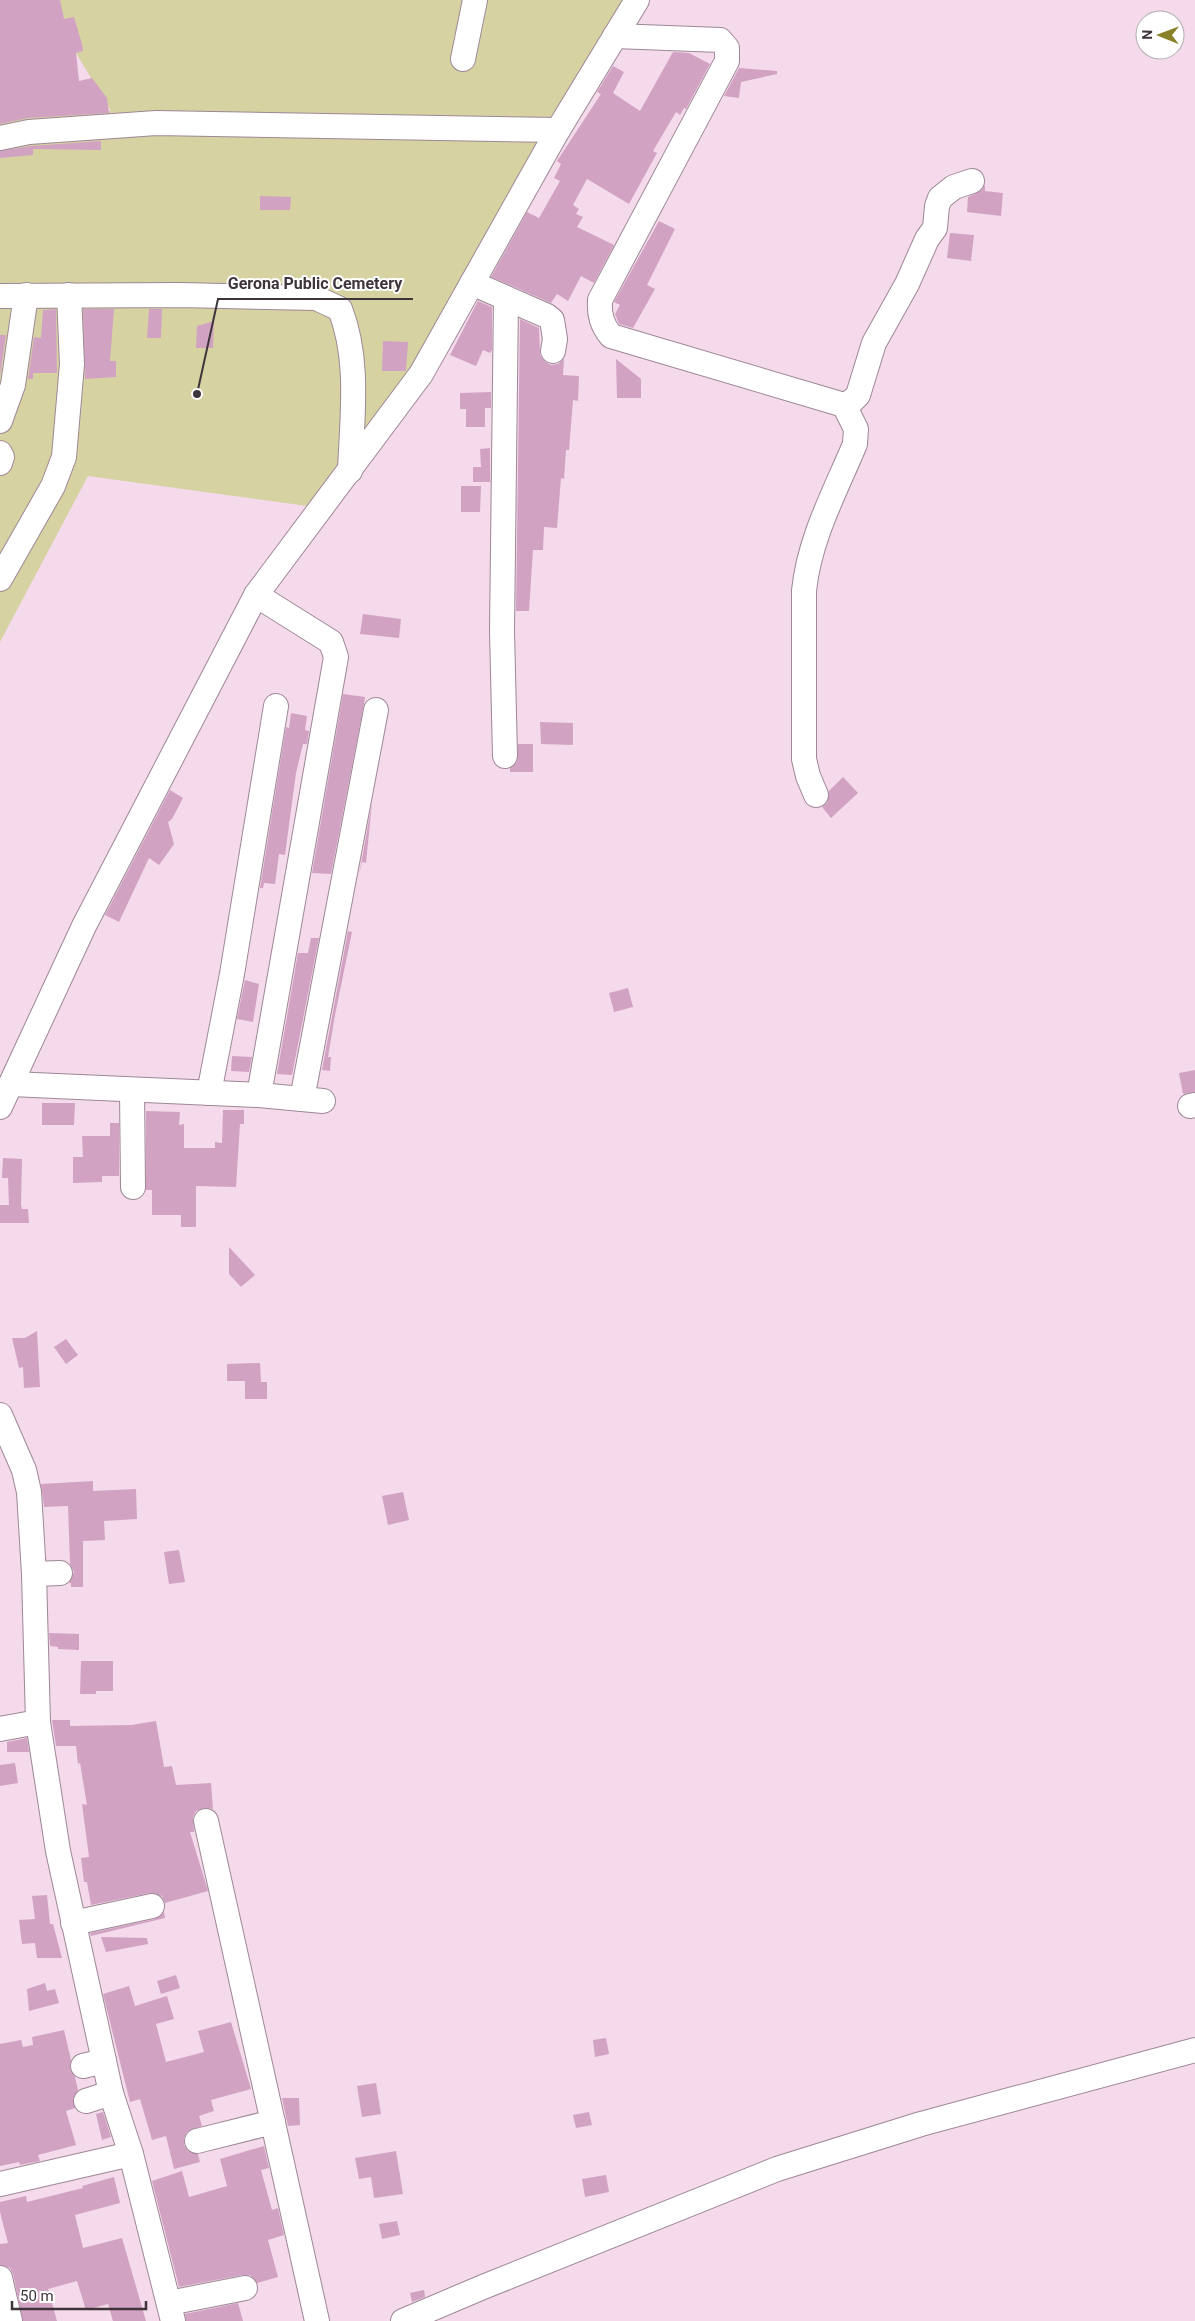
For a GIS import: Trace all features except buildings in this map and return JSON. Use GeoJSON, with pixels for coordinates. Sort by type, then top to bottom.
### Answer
{"type":"FeatureCollection","features":[{"type":"Feature","properties":{"kind":"street"},"geometry":{"type":"LineString","coordinates":[[463,59],[476,0]]}},
{"type":"Feature","properties":{"kind":"street"},"geometry":{"type":"LineString","coordinates":[[0,1107],[84,926],[256,595],[421,374],[558,130],[637,0]]}},
{"type":"Feature","properties":{"kind":"street"},"geometry":{"type":"LineString","coordinates":[[615,36],[720,40],[727,48],[727,60],[600,300],[601,319],[604,328],[611,336],[844,405],[858,395],[874,343],[907,284],[927,239],[935,228],[937,206],[940,198],[954,186],[972,181]]}},
{"type":"Feature","properties":{"kind":"street"},"geometry":{"type":"LineString","coordinates":[[0,138],[29,132],[156,124],[558,130]]}},
{"type":"Feature","properties":{"kind":"street"},"geometry":{"type":"LineString","coordinates":[[472,283],[552,320],[554,351]]}},
{"type":"Feature","properties":{"kind":"street"},"geometry":{"type":"LineString","coordinates":[[0,421],[13,385],[26,295]]}},
{"type":"Feature","properties":{"kind":"street"},"geometry":{"type":"LineString","coordinates":[[0,579],[53,486],[64,457],[72,364],[70,295]]}},
{"type":"Feature","properties":{"kind":"street"},"geometry":{"type":"LineString","coordinates":[[0,296],[180,295],[316,298],[340,309],[348,329],[352,353],[353,397],[350,471]]}},
{"type":"Feature","properties":{"kind":"street"},"geometry":{"type":"LineString","coordinates":[[504,756],[502,622],[506,298]]}},
{"type":"Feature","properties":{"kind":"street"},"geometry":{"type":"LineString","coordinates":[[816,795],[808,776],[804,759],[804,591],[806,574],[816,537],[855,444],[856,429],[844,405]]}},
{"type":"Feature","properties":{"kind":"street"},"geometry":{"type":"LineString","coordinates":[[0,453],[2,457],[0,464]]}},
{"type":"Feature","properties":{"kind":"street"},"geometry":{"type":"LineString","coordinates":[[256,595],[331,642],[336,657],[259,1095]]}},
{"type":"Feature","properties":{"kind":"street"},"geometry":{"type":"LineString","coordinates":[[208,1093],[232,974],[276,706]]}},
{"type":"Feature","properties":{"kind":"street"},"geometry":{"type":"LineString","coordinates":[[11,1084],[259,1095],[313,1100],[376,710]]}},
{"type":"Feature","properties":{"kind":"street"},"geometry":{"type":"LineString","coordinates":[[132,1090],[133,1187]]}},
{"type":"Feature","properties":{"kind":"street"},"geometry":{"type":"LineString","coordinates":[[0,1416],[24,1470],[29,1492],[34,1574],[38,1722],[50,1807],[73,1923],[94,2064],[112,2093],[131,2154],[171,2312],[245,2288]]}},
{"type":"Feature","properties":{"kind":"street"},"geometry":{"type":"LineString","coordinates":[[34,1574],[60,1573]]}},
{"type":"Feature","properties":{"kind":"street"},"geometry":{"type":"LineString","coordinates":[[0,1729],[38,1722]]}},
{"type":"Feature","properties":{"kind":"street"},"geometry":{"type":"LineString","coordinates":[[206,1821],[317,2321]]}},
{"type":"Feature","properties":{"kind":"street"},"geometry":{"type":"LineString","coordinates":[[73,1923],[152,1906]]}},
{"type":"Feature","properties":{"kind":"street"},"geometry":{"type":"LineString","coordinates":[[404,2321],[483,2287],[777,2169],[921,2124],[1195,2050]]}},
{"type":"Feature","properties":{"kind":"street"},"geometry":{"type":"LineString","coordinates":[[86,2101],[112,2093]]}},
{"type":"Feature","properties":{"kind":"street"},"geometry":{"type":"LineString","coordinates":[[197,2141],[273,2122]]}},
{"type":"Feature","properties":{"kind":"street"},"geometry":{"type":"LineString","coordinates":[[0,2184],[131,2154]]}},
{"type":"Feature","properties":{"kind":"street"},"geometry":{"type":"LineString","coordinates":[[0,2278],[10,2321]]}},
{"type":"Feature","properties":{"kind":"shaded area"},"geometry":{"type":"Polygon","coordinates":[[[44,0],[631,0],[446,312],[322,508],[88,476],[0,642],[0,119],[111,111],[44,0]]]}},
{"type":"Feature","properties":{"kind":"place","name":"Gerona Public Cemetery"},"geometry":{"type":"Point","coordinates":[197,394]}}]}
